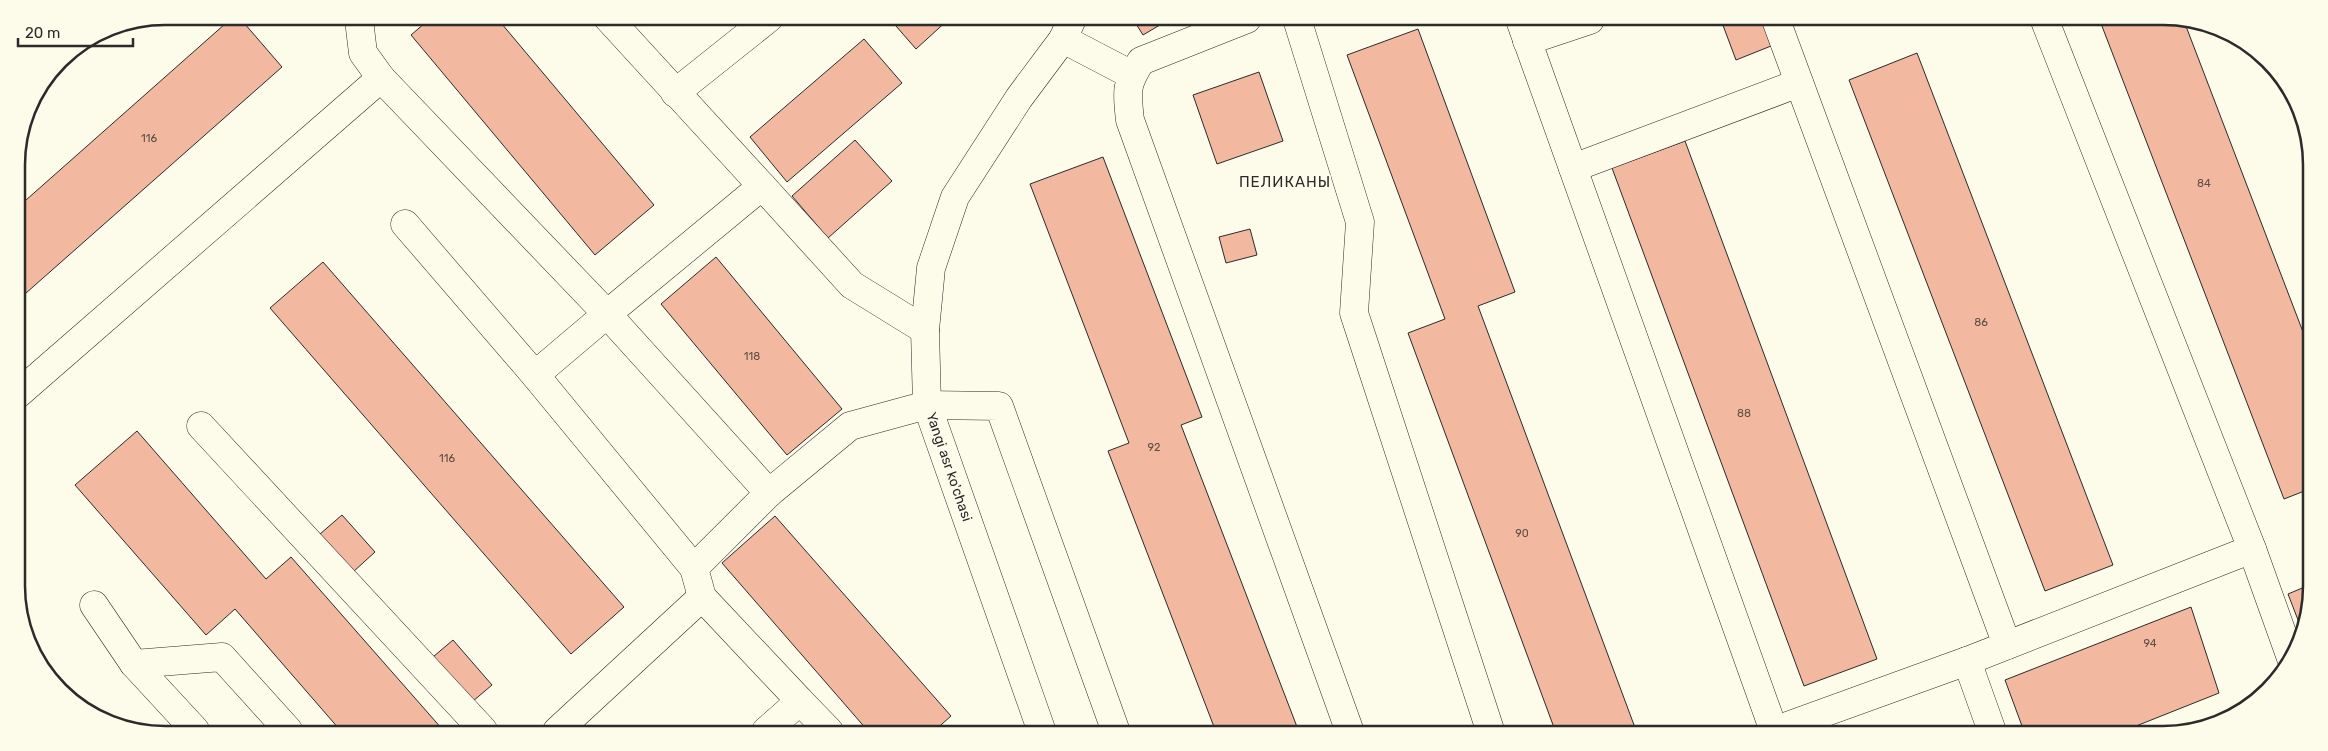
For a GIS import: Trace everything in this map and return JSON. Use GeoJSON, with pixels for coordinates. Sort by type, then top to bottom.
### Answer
{"type":"FeatureCollection","features":[{"type":"Feature","properties":{"kind":"street"},"geometry":{"type":"LineString","coordinates":[[360,25],[363,53],[381,78],[607,314],[769,492]]}},
{"type":"Feature","properties":{"kind":"street"},"geometry":{"type":"LineString","coordinates":[[614,25],[852,285],[925,330]]}},
{"type":"Feature","properties":{"kind":"street"},"geometry":{"type":"LineString","coordinates":[[675,93],[760,25]]}},
{"type":"Feature","properties":{"kind":"street"},"geometry":{"type":"LineString","coordinates":[[1232,25],[1141,61],[1132,76],[1127,91],[1130,120],[1348,726]]}},
{"type":"Feature","properties":{"kind":"street"},"geometry":{"type":"LineString","coordinates":[[1299,25],[1360,222],[1354,312],[1489,726]]}},
{"type":"Feature","properties":{"kind":"street"},"geometry":{"type":"LineString","coordinates":[[1560,25],[1523,31],[1769,726]]}},
{"type":"Feature","properties":{"kind":"street"},"geometry":{"type":"LineString","coordinates":[[1778,25],[2007,645]]}},
{"type":"Feature","properties":{"kind":"street"},"geometry":{"type":"LineString","coordinates":[[2048,25],[2252,549],[2288,647]]}},
{"type":"Feature","properties":{"kind":"street"},"geometry":{"type":"LineString","coordinates":[[1068,29],[1132,76]]}},
{"type":"Feature","properties":{"kind":"street","name":"Yangi asr ko'chasi"},"geometry":{"type":"LineString","coordinates":[[1040,726],[927,405],[925,330],[931,268],[956,197],[1019,98],[1068,29]]}},
{"type":"Feature","properties":{"kind":"street"},"geometry":{"type":"LineString","coordinates":[[25,388],[381,78]]}},
{"type":"Feature","properties":{"kind":"street"},"geometry":{"type":"LineString","coordinates":[[1573,168],[1799,83]]}},
{"type":"Feature","properties":{"kind":"street"},"geometry":{"type":"LineString","coordinates":[[536,375],[762,186]]}},
{"type":"Feature","properties":{"kind":"street"},"geometry":{"type":"LineString","coordinates":[[405,224],[536,375],[694,568],[702,597],[824,726]]}},
{"type":"Feature","properties":{"kind":"street"},"geometry":{"type":"LineString","coordinates":[[694,568],[769,492],[850,426],[927,405],[999,406],[1114,726]]}},
{"type":"Feature","properties":{"kind":"street"},"geometry":{"type":"LineString","coordinates":[[201,426],[479,726]]}},
{"type":"Feature","properties":{"kind":"street"},"geometry":{"type":"LineString","coordinates":[[1788,726],[1967,661],[2252,549]]}},
{"type":"Feature","properties":{"kind":"street"},"geometry":{"type":"LineString","coordinates":[[562,726],[702,597]]}},
{"type":"Feature","properties":{"kind":"street"},"geometry":{"type":"LineString","coordinates":[[94,605],[134,664],[191,726]]}},
{"type":"Feature","properties":{"kind":"street"},"geometry":{"type":"LineString","coordinates":[[134,664],[222,658],[284,726]]}},
{"type":"Feature","properties":{"kind":"street"},"geometry":{"type":"LineString","coordinates":[[1967,661],[1990,726]]}},
{"type":"Feature","properties":{"kind":"street"},"geometry":{"type":"LineString","coordinates":[[772,726],[800,701]]}},
{"type":"Feature","properties":{"kind":"building"},"geometry":{"type":"Polygon","coordinates":[[[224,25],[246,25],[282,67],[25,294],[25,201],[224,25]]]}},
{"type":"Feature","properties":{"kind":"building"},"geometry":{"type":"Polygon","coordinates":[[[423,25],[503,25],[654,205],[595,255],[411,35],[423,25]]]}},
{"type":"Feature","properties":{"kind":"building"},"geometry":{"type":"Polygon","coordinates":[[[895,25],[942,25],[916,49],[895,25]]]}},
{"type":"Feature","properties":{"kind":"building"},"geometry":{"type":"Polygon","coordinates":[[[1137,25],[1160,25],[1143,35],[1137,25]]]}},
{"type":"Feature","properties":{"kind":"building"},"geometry":{"type":"Polygon","coordinates":[[[1723,25],[1764,25],[1771,46],[1736,60],[1723,25]]]}},
{"type":"Feature","properties":{"kind":"building"},"geometry":{"type":"Polygon","coordinates":[[[2102,25],[2163,25],[2186,27],[2303,332],[2303,492],[2284,499],[2102,25]]]}},
{"type":"Feature","properties":{"kind":"building"},"geometry":{"type":"Polygon","coordinates":[[[1418,29],[1515,292],[1478,306],[1634,726],[1553,726],[1408,333],[1445,319],[1347,55],[1418,29]]]}},
{"type":"Feature","properties":{"kind":"building"},"geometry":{"type":"Polygon","coordinates":[[[864,39],[902,83],[787,182],[750,137],[864,39]]]}},
{"type":"Feature","properties":{"kind":"building"},"geometry":{"type":"Polygon","coordinates":[[[1917,53],[2113,565],[2045,591],[1849,80],[1917,53]]]}},
{"type":"Feature","properties":{"kind":"building"},"geometry":{"type":"Polygon","coordinates":[[[1259,72],[1283,141],[1217,164],[1193,95],[1259,72]]]}},
{"type":"Feature","properties":{"kind":"building"},"geometry":{"type":"Polygon","coordinates":[[[855,140],[892,181],[828,238],[792,196],[855,140]]]}},
{"type":"Feature","properties":{"kind":"building"},"geometry":{"type":"Polygon","coordinates":[[[1685,141],[1877,659],[1804,686],[1612,168],[1685,141]]]}},
{"type":"Feature","properties":{"kind":"building"},"geometry":{"type":"Polygon","coordinates":[[[1103,157],[1202,417],[1181,425],[1297,726],[1214,726],[1108,451],[1129,443],[1030,184],[1103,157]]]}},
{"type":"Feature","properties":{"kind":"building"},"geometry":{"type":"Polygon","coordinates":[[[1250,229],[1257,255],[1226,263],[1219,237],[1250,229]]]}},
{"type":"Feature","properties":{"kind":"building"},"geometry":{"type":"Polygon","coordinates":[[[716,257],[842,409],[787,455],[661,304],[716,257]]]}},
{"type":"Feature","properties":{"kind":"building"},"geometry":{"type":"Polygon","coordinates":[[[323,262],[624,607],[571,654],[270,308],[323,262]]]}},
{"type":"Feature","properties":{"kind":"building"},"geometry":{"type":"Polygon","coordinates":[[[137,431],[266,579],[291,557],[439,726],[337,726],[235,609],[206,635],[75,485],[137,431]]]}},
{"type":"Feature","properties":{"kind":"building"},"geometry":{"type":"Polygon","coordinates":[[[342,515],[375,552],[353,572],[320,534],[342,515]]]}},
{"type":"Feature","properties":{"kind":"building"},"geometry":{"type":"Polygon","coordinates":[[[775,516],[951,716],[940,726],[864,726],[722,563],[775,516]]]}},
{"type":"Feature","properties":{"kind":"building"},"geometry":{"type":"Polygon","coordinates":[[[2303,588],[2298,621],[2288,594],[2303,588]]]}},
{"type":"Feature","properties":{"kind":"building"},"geometry":{"type":"Polygon","coordinates":[[[2191,607],[2219,693],[2136,726],[2022,726],[2005,680],[2191,607]]]}},
{"type":"Feature","properties":{"kind":"building"},"geometry":{"type":"Polygon","coordinates":[[[453,640],[492,685],[466,707],[427,662],[453,640]]]}},
{"type":"Feature","properties":{"kind":"district","name":"ПЕЛИКАНЫ"},"geometry":{"type":"Point","coordinates":[1285,182]}}]}
